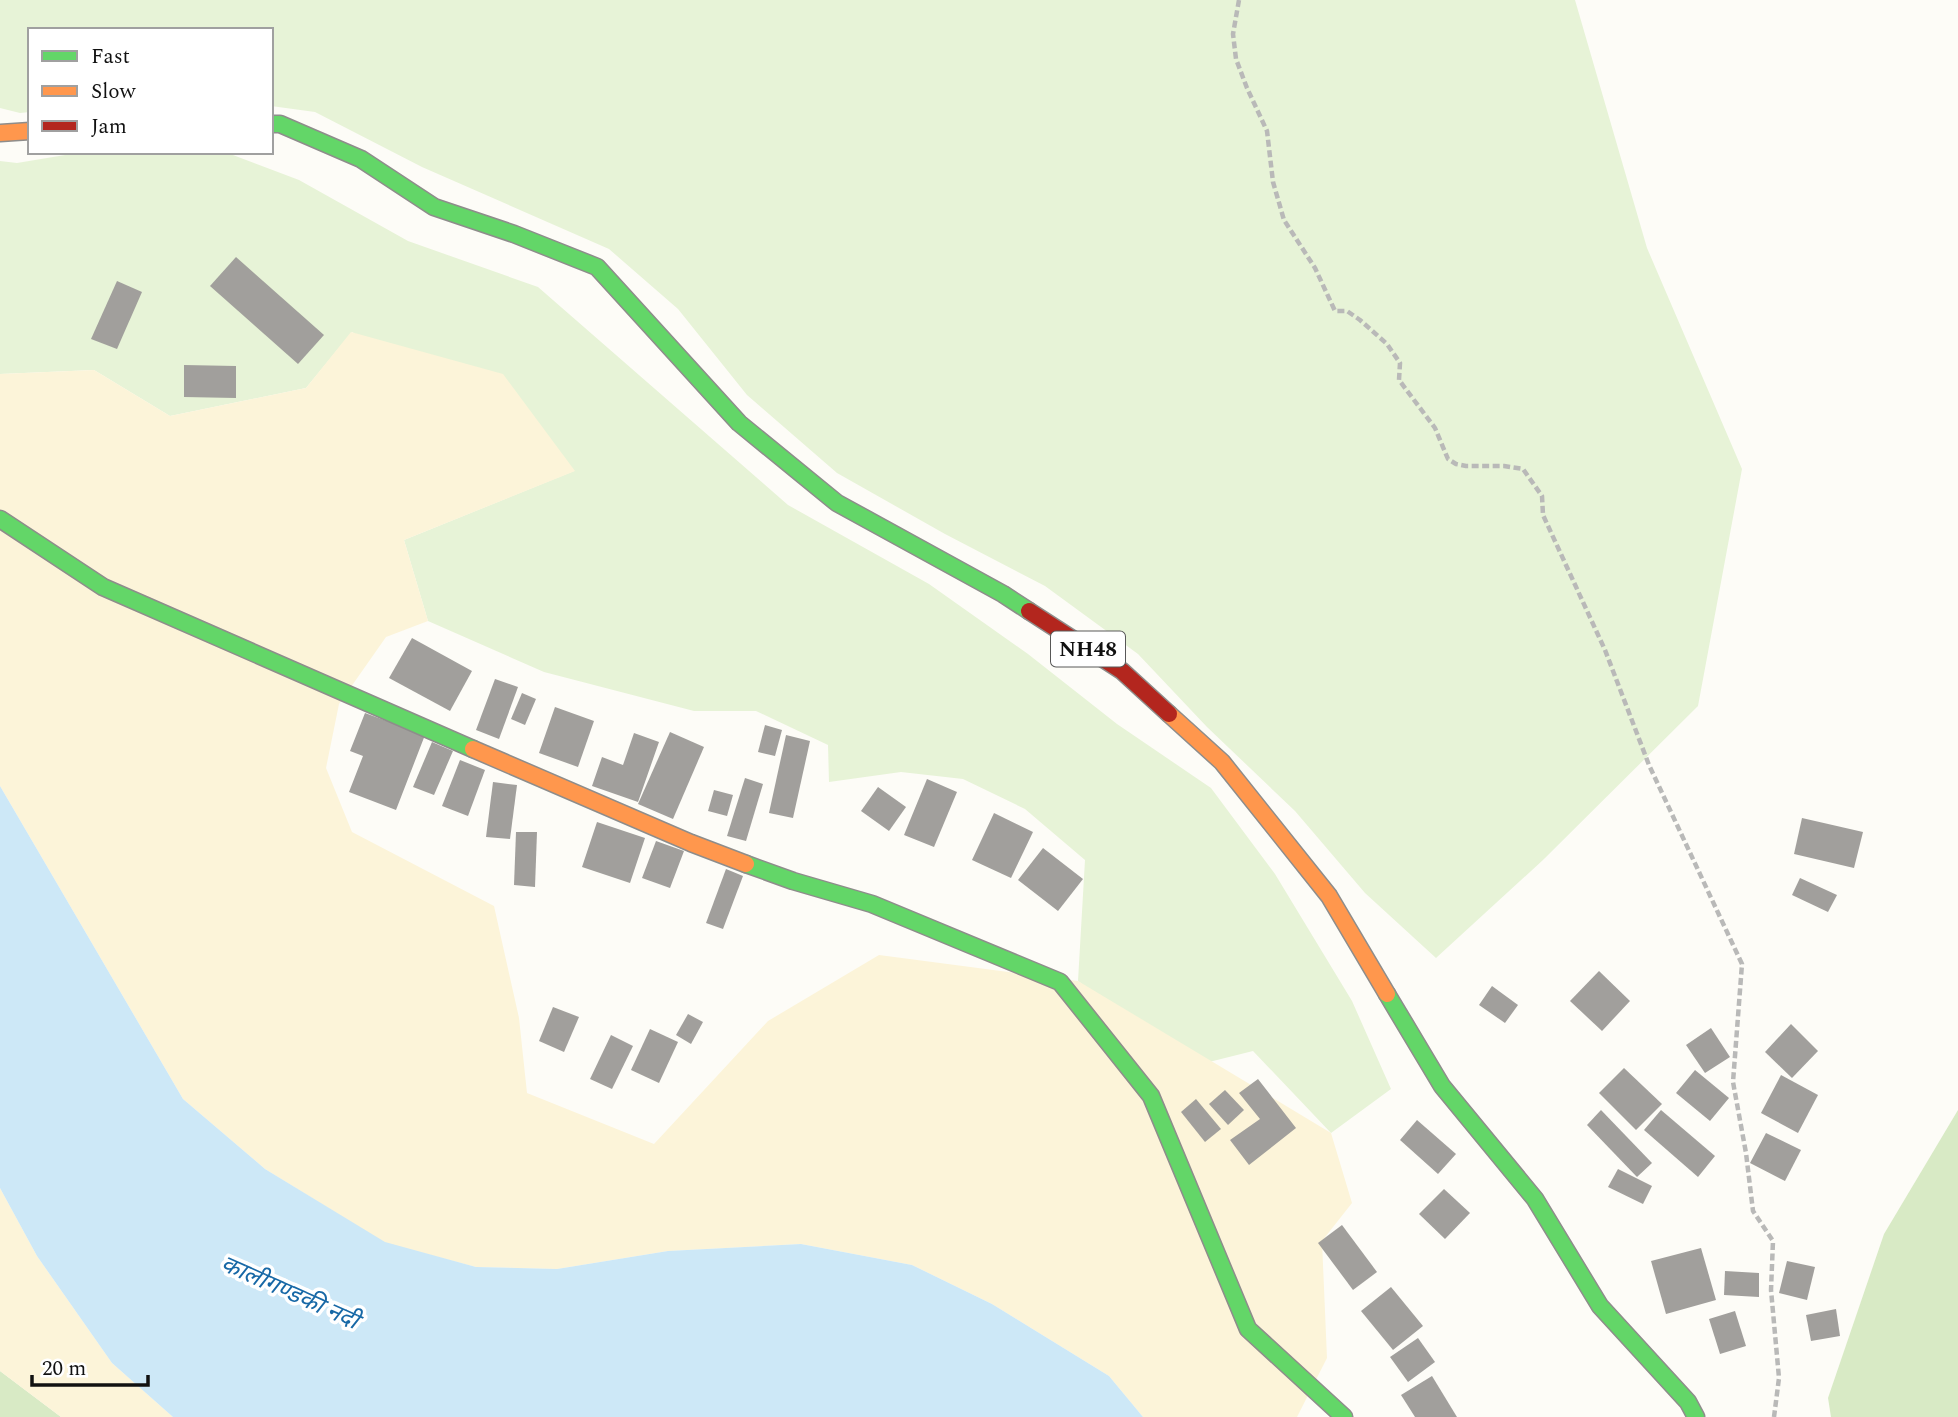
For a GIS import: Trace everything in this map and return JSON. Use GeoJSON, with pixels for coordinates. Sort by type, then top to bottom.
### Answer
{"type":"FeatureCollection","features":[{"type":"Feature","properties":{"kind":"main road","name":"NH48"},"geometry":{"type":"LineString","coordinates":[[273,124],[280,124],[361,159],[434,207],[514,234],[597,267],[740,423],[837,503],[1003,594],[1122,671],[1222,762],[1329,896],[1442,1086],[1535,1199],[1600,1306],[1688,1402],[1696,1417]]}},
{"type":"Feature","properties":{"kind":"main road"},"geometry":{"type":"LineString","coordinates":[[0,132],[28,131]]}},
{"type":"Feature","properties":{"kind":"main road"},"geometry":{"type":"LineString","coordinates":[[0,519],[103,587],[515,768],[691,843],[793,881],[872,904],[1060,982],[1151,1096],[1248,1329],[1344,1417]]}},
{"type":"Feature","properties":{"kind":"path"},"geometry":{"type":"LineString","coordinates":[[1239,0],[1233,34],[1237,59],[1267,131],[1273,182],[1284,220],[1315,268],[1335,311],[1347,311],[1387,344],[1400,363],[1399,380],[1435,428],[1448,458],[1456,464],[1466,466],[1523,469],[1542,496],[1543,515],[1605,650],[1649,765],[1742,964],[1734,1082],[1753,1211],[1773,1241],[1771,1290],[1779,1378],[1774,1417]]}},
{"type":"Feature","properties":{"kind":"green space"},"geometry":{"type":"Polygon","coordinates":[[[0,0],[1575,0],[1647,248],[1742,469],[1698,706],[1543,860],[1436,958],[1365,893],[1295,811],[1207,727],[1138,654],[1045,586],[837,473],[747,395],[678,309],[609,249],[422,167],[315,112],[273,106],[273,28],[28,28],[28,112],[0,108],[0,0]]]}},
{"type":"Feature","properties":{"kind":"green space"},"geometry":{"type":"Polygon","coordinates":[[[71,154],[230,154],[299,180],[408,241],[538,287],[788,505],[929,584],[1028,654],[1117,724],[1211,788],[1275,874],[1352,1001],[1391,1089],[1331,1133],[1253,1051],[1193,1066],[1078,981],[1085,860],[1025,809],[963,779],[901,772],[829,782],[828,745],[756,711],[694,711],[544,672],[428,621],[404,540],[574,471],[352,332],[306,388],[170,416],[94,370],[0,374],[0,161],[17,163],[71,154]]]}},
{"type":"Feature","properties":{"kind":"green space"},"geometry":{"type":"Polygon","coordinates":[[[1958,1110],[1958,1417],[1831,1417],[1828,1398],[1884,1234],[1958,1110]]]}},
{"type":"Feature","properties":{"kind":"green space"},"geometry":{"type":"Polygon","coordinates":[[[0,1371],[61,1417],[0,1417],[0,1371]]]}},
{"type":"Feature","properties":{"kind":"sand"},"geometry":{"type":"Polygon","coordinates":[[[351,332],[503,374],[575,471],[404,540],[428,621],[386,637],[339,704],[326,768],[352,832],[494,906],[519,1018],[527,1093],[654,1144],[768,1021],[879,955],[1078,981],[1331,1133],[1352,1203],[1322,1241],[1327,1358],[1297,1417],[1143,1417],[1109,1376],[992,1304],[912,1265],[801,1244],[668,1251],[557,1269],[476,1267],[385,1243],[265,1169],[183,1099],[0,786],[0,374],[94,370],[170,416],[306,388],[351,332]]]}},
{"type":"Feature","properties":{"kind":"sand"},"geometry":{"type":"Polygon","coordinates":[[[0,1188],[37,1256],[112,1363],[173,1417],[61,1417],[0,1371],[0,1188]]]}},
{"type":"Feature","properties":{"kind":"water","name":"कालीगण्डकी नदी"},"geometry":{"type":"Polygon","coordinates":[[[0,786],[183,1099],[265,1169],[385,1242],[476,1267],[557,1269],[668,1251],[801,1244],[912,1265],[992,1304],[1109,1376],[1143,1417],[173,1417],[112,1363],[37,1256],[0,1188],[0,786]]]}},
{"type":"Feature","properties":{"kind":"building"},"geometry":{"type":"Polygon","coordinates":[[[236,257],[324,335],[298,364],[210,286],[236,257]]]}},
{"type":"Feature","properties":{"kind":"building"},"geometry":{"type":"Polygon","coordinates":[[[117,281],[142,292],[117,349],[91,339],[117,281]]]}},
{"type":"Feature","properties":{"kind":"building"},"geometry":{"type":"Polygon","coordinates":[[[184,365],[236,366],[236,398],[184,397],[184,365]]]}},
{"type":"Feature","properties":{"kind":"building"},"geometry":{"type":"Polygon","coordinates":[[[412,638],[472,671],[450,711],[389,678],[412,638]]]}},
{"type":"Feature","properties":{"kind":"building"},"geometry":{"type":"Polygon","coordinates":[[[495,679],[518,687],[499,739],[476,730],[495,679]]]}},
{"type":"Feature","properties":{"kind":"building"},"geometry":{"type":"Polygon","coordinates":[[[522,693],[536,699],[525,725],[511,719],[522,693]]]}},
{"type":"Feature","properties":{"kind":"building"},"geometry":{"type":"Polygon","coordinates":[[[555,707],[594,721],[578,767],[539,753],[555,707]]]}},
{"type":"Feature","properties":{"kind":"building"},"geometry":{"type":"Polygon","coordinates":[[[365,713],[425,735],[396,810],[349,792],[363,756],[350,751],[365,713]]]}},
{"type":"Feature","properties":{"kind":"building"},"geometry":{"type":"Polygon","coordinates":[[[765,725],[782,730],[775,756],[758,752],[765,725]]]}},
{"type":"Feature","properties":{"kind":"building"},"geometry":{"type":"Polygon","coordinates":[[[670,732],[704,747],[673,819],[638,804],[670,732]]]}},
{"type":"Feature","properties":{"kind":"building"},"geometry":{"type":"Polygon","coordinates":[[[634,733],[659,742],[638,802],[592,786],[602,757],[623,765],[634,733]]]}},
{"type":"Feature","properties":{"kind":"building"},"geometry":{"type":"Polygon","coordinates":[[[786,735],[810,741],[793,818],[769,813],[786,735]]]}},
{"type":"Feature","properties":{"kind":"building"},"geometry":{"type":"Polygon","coordinates":[[[432,742],[453,751],[434,795],[413,787],[432,742]]]}},
{"type":"Feature","properties":{"kind":"building"},"geometry":{"type":"Polygon","coordinates":[[[460,760],[485,770],[468,816],[442,806],[460,760]]]}},
{"type":"Feature","properties":{"kind":"building"},"geometry":{"type":"Polygon","coordinates":[[[745,778],[763,784],[746,841],[727,836],[745,778]]]}},
{"type":"Feature","properties":{"kind":"building"},"geometry":{"type":"Polygon","coordinates":[[[927,779],[957,792],[934,847],[904,835],[927,779]]]}},
{"type":"Feature","properties":{"kind":"building"},"geometry":{"type":"Polygon","coordinates":[[[493,782],[517,785],[510,839],[486,837],[493,782]]]}},
{"type":"Feature","properties":{"kind":"building"},"geometry":{"type":"Polygon","coordinates":[[[878,787],[906,807],[889,831],[861,811],[878,787]]]}},
{"type":"Feature","properties":{"kind":"building"},"geometry":{"type":"Polygon","coordinates":[[[714,790],[733,795],[727,816],[708,811],[714,790]]]}},
{"type":"Feature","properties":{"kind":"building"},"geometry":{"type":"Polygon","coordinates":[[[994,813],[1033,832],[1011,878],[972,860],[994,813]]]}},
{"type":"Feature","properties":{"kind":"building"},"geometry":{"type":"Polygon","coordinates":[[[1802,818],[1863,832],[1854,868],[1794,854],[1802,818]]]}},
{"type":"Feature","properties":{"kind":"building"},"geometry":{"type":"Polygon","coordinates":[[[597,822],[645,838],[630,883],[582,867],[597,822]]]}},
{"type":"Feature","properties":{"kind":"building"},"geometry":{"type":"Polygon","coordinates":[[[516,832],[537,832],[535,887],[514,885],[516,832]]]}},
{"type":"Feature","properties":{"kind":"building"},"geometry":{"type":"Polygon","coordinates":[[[656,841],[684,851],[670,888],[642,878],[656,841]]]}},
{"type":"Feature","properties":{"kind":"building"},"geometry":{"type":"Polygon","coordinates":[[[1043,848],[1083,879],[1058,911],[1018,880],[1043,848]]]}},
{"type":"Feature","properties":{"kind":"building"},"geometry":{"type":"Polygon","coordinates":[[[726,869],[743,876],[723,929],[706,923],[726,869]]]}},
{"type":"Feature","properties":{"kind":"building"},"geometry":{"type":"Polygon","coordinates":[[[1800,878],[1837,895],[1828,912],[1792,895],[1800,878]]]}},
{"type":"Feature","properties":{"kind":"building"},"geometry":{"type":"Polygon","coordinates":[[[1599,971],[1630,1001],[1602,1031],[1570,1001],[1599,971]]]}},
{"type":"Feature","properties":{"kind":"building"},"geometry":{"type":"Polygon","coordinates":[[[1492,986],[1518,1005],[1505,1023],[1479,1005],[1492,986]]]}},
{"type":"Feature","properties":{"kind":"building"},"geometry":{"type":"Polygon","coordinates":[[[553,1007],[579,1017],[564,1052],[539,1041],[553,1007]]]}},
{"type":"Feature","properties":{"kind":"building"},"geometry":{"type":"Polygon","coordinates":[[[688,1014],[703,1022],[691,1044],[676,1035],[688,1014]]]}},
{"type":"Feature","properties":{"kind":"building"},"geometry":{"type":"Polygon","coordinates":[[[1791,1024],[1818,1051],[1792,1078],[1765,1052],[1791,1024]]]}},
{"type":"Feature","properties":{"kind":"building"},"geometry":{"type":"Polygon","coordinates":[[[1711,1028],[1730,1057],[1705,1073],[1686,1045],[1711,1028]]]}},
{"type":"Feature","properties":{"kind":"building"},"geometry":{"type":"Polygon","coordinates":[[[650,1029],[678,1042],[659,1083],[631,1070],[650,1029]]]}},
{"type":"Feature","properties":{"kind":"building"},"geometry":{"type":"Polygon","coordinates":[[[611,1035],[633,1046],[612,1089],[590,1079],[611,1035]]]}},
{"type":"Feature","properties":{"kind":"building"},"geometry":{"type":"Polygon","coordinates":[[[1624,1068],[1662,1104],[1636,1130],[1599,1093],[1624,1068]]]}},
{"type":"Feature","properties":{"kind":"building"},"geometry":{"type":"Polygon","coordinates":[[[1695,1070],[1729,1098],[1710,1121],[1676,1093],[1695,1070]]]}},
{"type":"Feature","properties":{"kind":"building"},"geometry":{"type":"Polygon","coordinates":[[[1781,1075],[1818,1095],[1798,1133],[1761,1113],[1781,1075]]]}},
{"type":"Feature","properties":{"kind":"building"},"geometry":{"type":"Polygon","coordinates":[[[1258,1079],[1296,1128],[1249,1165],[1230,1140],[1260,1119],[1239,1093],[1258,1079]]]}},
{"type":"Feature","properties":{"kind":"building"},"geometry":{"type":"Polygon","coordinates":[[[1225,1090],[1244,1110],[1228,1125],[1209,1104],[1225,1090]]]}},
{"type":"Feature","properties":{"kind":"building"},"geometry":{"type":"Polygon","coordinates":[[[1196,1099],[1221,1129],[1205,1142],[1181,1112],[1196,1099]]]}},
{"type":"Feature","properties":{"kind":"building"},"geometry":{"type":"Polygon","coordinates":[[[1601,1110],[1652,1163],[1637,1177],[1587,1125],[1601,1110]]]}},
{"type":"Feature","properties":{"kind":"building"},"geometry":{"type":"Polygon","coordinates":[[[1661,1110],[1715,1156],[1698,1177],[1644,1130],[1661,1110]]]}},
{"type":"Feature","properties":{"kind":"building"},"geometry":{"type":"Polygon","coordinates":[[[1417,1120],[1456,1154],[1438,1174],[1400,1140],[1417,1120]]]}},
{"type":"Feature","properties":{"kind":"building"},"geometry":{"type":"Polygon","coordinates":[[[1766,1133],[1801,1150],[1785,1181],[1750,1163],[1766,1133]]]}},
{"type":"Feature","properties":{"kind":"building"},"geometry":{"type":"Polygon","coordinates":[[[1618,1169],[1652,1186],[1643,1204],[1608,1187],[1618,1169]]]}},
{"type":"Feature","properties":{"kind":"building"},"geometry":{"type":"Polygon","coordinates":[[[1444,1189],[1470,1213],[1445,1239],[1419,1214],[1444,1189]]]}},
{"type":"Feature","properties":{"kind":"building"},"geometry":{"type":"Polygon","coordinates":[[[1342,1225],[1377,1272],[1353,1290],[1318,1243],[1342,1225]]]}},
{"type":"Feature","properties":{"kind":"building"},"geometry":{"type":"Polygon","coordinates":[[[1701,1248],[1716,1300],[1666,1314],[1651,1261],[1701,1248]]]}},
{"type":"Feature","properties":{"kind":"building"},"geometry":{"type":"Polygon","coordinates":[[[1787,1261],[1815,1267],[1807,1300],[1779,1293],[1787,1261]]]}},
{"type":"Feature","properties":{"kind":"building"},"geometry":{"type":"Polygon","coordinates":[[[1725,1271],[1759,1273],[1759,1297],[1724,1295],[1725,1271]]]}},
{"type":"Feature","properties":{"kind":"building"},"geometry":{"type":"Polygon","coordinates":[[[1391,1287],[1423,1326],[1393,1350],[1361,1311],[1391,1287]]]}},
{"type":"Feature","properties":{"kind":"building"},"geometry":{"type":"Polygon","coordinates":[[[1836,1309],[1840,1336],[1811,1341],[1806,1315],[1836,1309]]]}},
{"type":"Feature","properties":{"kind":"building"},"geometry":{"type":"Polygon","coordinates":[[[1735,1311],[1746,1346],[1720,1354],[1709,1319],[1735,1311]]]}},
{"type":"Feature","properties":{"kind":"building"},"geometry":{"type":"Polygon","coordinates":[[[1418,1338],[1435,1362],[1408,1382],[1390,1357],[1418,1338]]]}},
{"type":"Feature","properties":{"kind":"building"},"geometry":{"type":"Polygon","coordinates":[[[1432,1376],[1457,1417],[1415,1417],[1401,1395],[1432,1376]]]}},
{"type":"Feature","properties":{"kind":"traffic: fast"},"geometry":{"type":"LineString","coordinates":[[273,124],[280,124],[361,159],[434,207],[514,234],[597,267],[739,423],[837,503],[1029,611]]}},
{"type":"Feature","properties":{"kind":"traffic: fast"},"geometry":{"type":"LineString","coordinates":[[0,519],[103,587],[473,749]]}},
{"type":"Feature","properties":{"kind":"traffic: fast"},"geometry":{"type":"LineString","coordinates":[[746,864],[872,904],[1060,982],[1151,1096],[1248,1329],[1344,1417]]}},
{"type":"Feature","properties":{"kind":"traffic: fast"},"geometry":{"type":"LineString","coordinates":[[1387,994],[1442,1086],[1535,1199],[1600,1306],[1688,1402],[1696,1417]]}},
{"type":"Feature","properties":{"kind":"traffic: slow"},"geometry":{"type":"LineString","coordinates":[[0,133],[28,131]]}},
{"type":"Feature","properties":{"kind":"traffic: slow"},"geometry":{"type":"LineString","coordinates":[[1169,714],[1222,762],[1329,896],[1387,994]]}},
{"type":"Feature","properties":{"kind":"traffic: slow"},"geometry":{"type":"LineString","coordinates":[[473,749],[746,864]]}},
{"type":"Feature","properties":{"kind":"traffic: jam"},"geometry":{"type":"LineString","coordinates":[[1029,611],[1122,671],[1169,714]]}}]}
